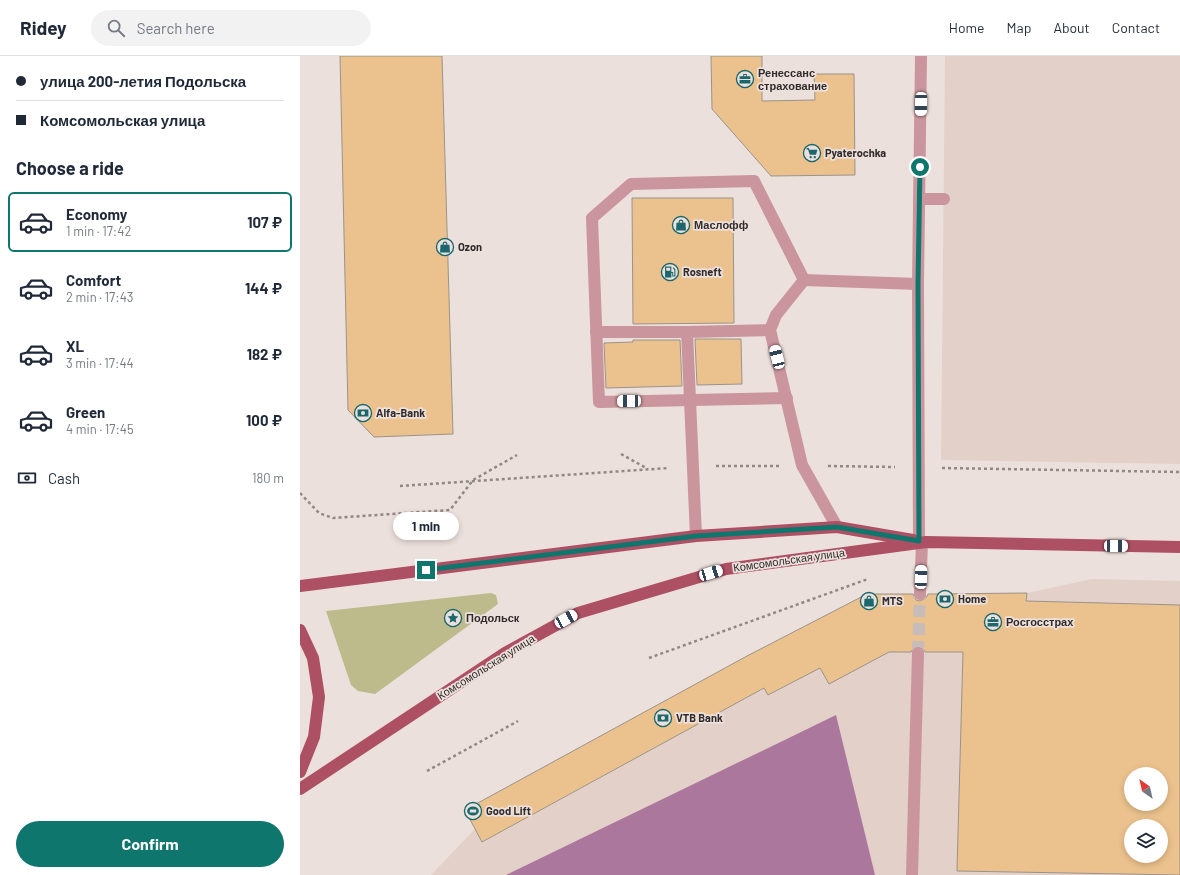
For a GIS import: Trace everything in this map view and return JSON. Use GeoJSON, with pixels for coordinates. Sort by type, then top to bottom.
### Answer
{"type":"FeatureCollection","features":[{"type":"Feature","properties":{"kind":"main road","name":"Комсомольская улица"},"geometry":{"type":"LineString","coordinates":[[300,586],[696,536],[837,527],[922,542],[1180,547]]}},
{"type":"Feature","properties":{"kind":"main road","name":"Комсомольская улица"},"geometry":{"type":"LineString","coordinates":[[300,789],[505,653],[578,613],[726,569],[922,542]]}},
{"type":"Feature","properties":{"kind":"main road"},"geometry":{"type":"LineString","coordinates":[[300,630],[313,658],[319,698],[314,737],[300,772]]}},
{"type":"Feature","properties":{"kind":"street"},"geometry":{"type":"LineString","coordinates":[[920,594],[922,542],[918,284],[922,56]]}},
{"type":"Feature","properties":{"kind":"street"},"geometry":{"type":"LineString","coordinates":[[787,398],[599,402],[592,218],[631,184],[754,181],[804,280]]}},
{"type":"Feature","properties":{"kind":"street"},"geometry":{"type":"LineString","coordinates":[[919,199],[944,199]]}},
{"type":"Feature","properties":{"kind":"street"},"geometry":{"type":"LineString","coordinates":[[804,280],[918,284]]}},
{"type":"Feature","properties":{"kind":"street"},"geometry":{"type":"LineString","coordinates":[[804,280],[776,315],[770,330],[802,465],[837,527]]}},
{"type":"Feature","properties":{"kind":"street"},"geometry":{"type":"LineString","coordinates":[[596,332],[770,330]]}},
{"type":"Feature","properties":{"kind":"street"},"geometry":{"type":"LineString","coordinates":[[687,332],[696,536]]}},
{"type":"Feature","properties":{"kind":"street"},"geometry":{"type":"LineString","coordinates":[[912,875],[918,652]]}},
{"type":"Feature","properties":{"kind":"path"},"geometry":{"type":"LineString","coordinates":[[621,454],[648,470]]}},
{"type":"Feature","properties":{"kind":"path"},"geometry":{"type":"LineString","coordinates":[[300,492],[318,513],[333,518],[450,510],[473,480],[517,455]]}},
{"type":"Feature","properties":{"kind":"path"},"geometry":{"type":"LineString","coordinates":[[649,658],[868,579]]}},
{"type":"Feature","properties":{"kind":"path"},"geometry":{"type":"LineString","coordinates":[[427,771],[518,721]]}},
{"type":"Feature","properties":{"kind":"shaded area"},"geometry":{"type":"Polygon","coordinates":[[[945,56],[1180,56],[1180,464],[941,460],[945,56]]]}},
{"type":"Feature","properties":{"kind":"shaded area"},"geometry":{"type":"Polygon","coordinates":[[[1092,579],[1180,581],[1180,875],[431,875],[475,829],[483,842],[764,688],[769,695],[820,668],[829,684],[889,652],[1025,652],[1027,593],[1092,579]]]}},
{"type":"Feature","properties":{"kind":"shaded area"},"geometry":{"type":"Polygon","coordinates":[[[491,593],[496,595],[498,604],[375,694],[358,691],[351,685],[326,611],[491,593]]]}},
{"type":"Feature","properties":{"kind":"shaded area"},"geometry":{"type":"Polygon","coordinates":[[[836,715],[875,875],[506,875],[836,715]]]}},
{"type":"Feature","properties":{"kind":"building"},"geometry":{"type":"Polygon","coordinates":[[[340,56],[442,56],[453,434],[374,437],[348,410],[340,56]]]}},
{"type":"Feature","properties":{"kind":"building"},"geometry":{"type":"Polygon","coordinates":[[[711,56],[762,56],[762,101],[815,100],[814,74],[854,74],[855,175],[771,176],[712,109],[711,56]]]}},
{"type":"Feature","properties":{"kind":"building"},"geometry":{"type":"Polygon","coordinates":[[[632,198],[733,198],[734,323],[633,324],[632,198]]]}},
{"type":"Feature","properties":{"kind":"building"},"geometry":{"type":"Polygon","coordinates":[[[695,339],[741,339],[742,384],[697,385],[695,339]]]}},
{"type":"Feature","properties":{"kind":"building"},"geometry":{"type":"Polygon","coordinates":[[[633,340],[680,340],[682,386],[606,388],[604,343],[633,342],[633,340]]]}},
{"type":"Feature","properties":{"kind":"building"},"geometry":{"type":"Polygon","coordinates":[[[1027,593],[1026,601],[1180,605],[1180,875],[957,871],[963,652],[925,652],[922,647],[919,646],[914,647],[911,652],[889,652],[829,684],[820,668],[768,695],[764,688],[482,842],[465,810],[747,656],[867,594],[913,594],[916,600],[920,601],[926,598],[928,594],[1027,593]]]}},
{"type":"Feature","properties":{"kind":"tunnel"},"geometry":{"type":"LineString","coordinates":[[918,653],[920,594]]}},
{"type":"Feature","properties":{"kind":"place","name":"Ренессанс страхование"},"geometry":{"type":"Point","coordinates":[745,79]}},
{"type":"Feature","properties":{"kind":"place","name":"Pyaterochka"},"geometry":{"type":"Point","coordinates":[812,153]}},
{"type":"Feature","properties":{"kind":"place","name":"Маслофф"},"geometry":{"type":"Point","coordinates":[681,225]}},
{"type":"Feature","properties":{"kind":"place","name":"Ozon"},"geometry":{"type":"Point","coordinates":[445,247]}},
{"type":"Feature","properties":{"kind":"place","name":"Rosneft"},"geometry":{"type":"Point","coordinates":[670,272]}},
{"type":"Feature","properties":{"kind":"place","name":"Alfa-Bank"},"geometry":{"type":"Point","coordinates":[363,413]}},
{"type":"Feature","properties":{"kind":"place","name":"Home"},"geometry":{"type":"Point","coordinates":[945,599]}},
{"type":"Feature","properties":{"kind":"place","name":"MTS"},"geometry":{"type":"Point","coordinates":[869,601]}},
{"type":"Feature","properties":{"kind":"place","name":"Подольск"},"geometry":{"type":"Point","coordinates":[453,618]}},
{"type":"Feature","properties":{"kind":"place","name":"Росгосстрах"},"geometry":{"type":"Point","coordinates":[993,622]}},
{"type":"Feature","properties":{"kind":"place","name":"VTB Bank"},"geometry":{"type":"Point","coordinates":[663,718]}},
{"type":"Feature","properties":{"kind":"place","name":"Good Lift"},"geometry":{"type":"Point","coordinates":[473,811]}},
{"type":"Feature","properties":{"kind":"route"},"geometry":{"type":"LineString","coordinates":[[426,570],[696,536],[837,527],[919,541],[918,284],[920,167]]}}]}
